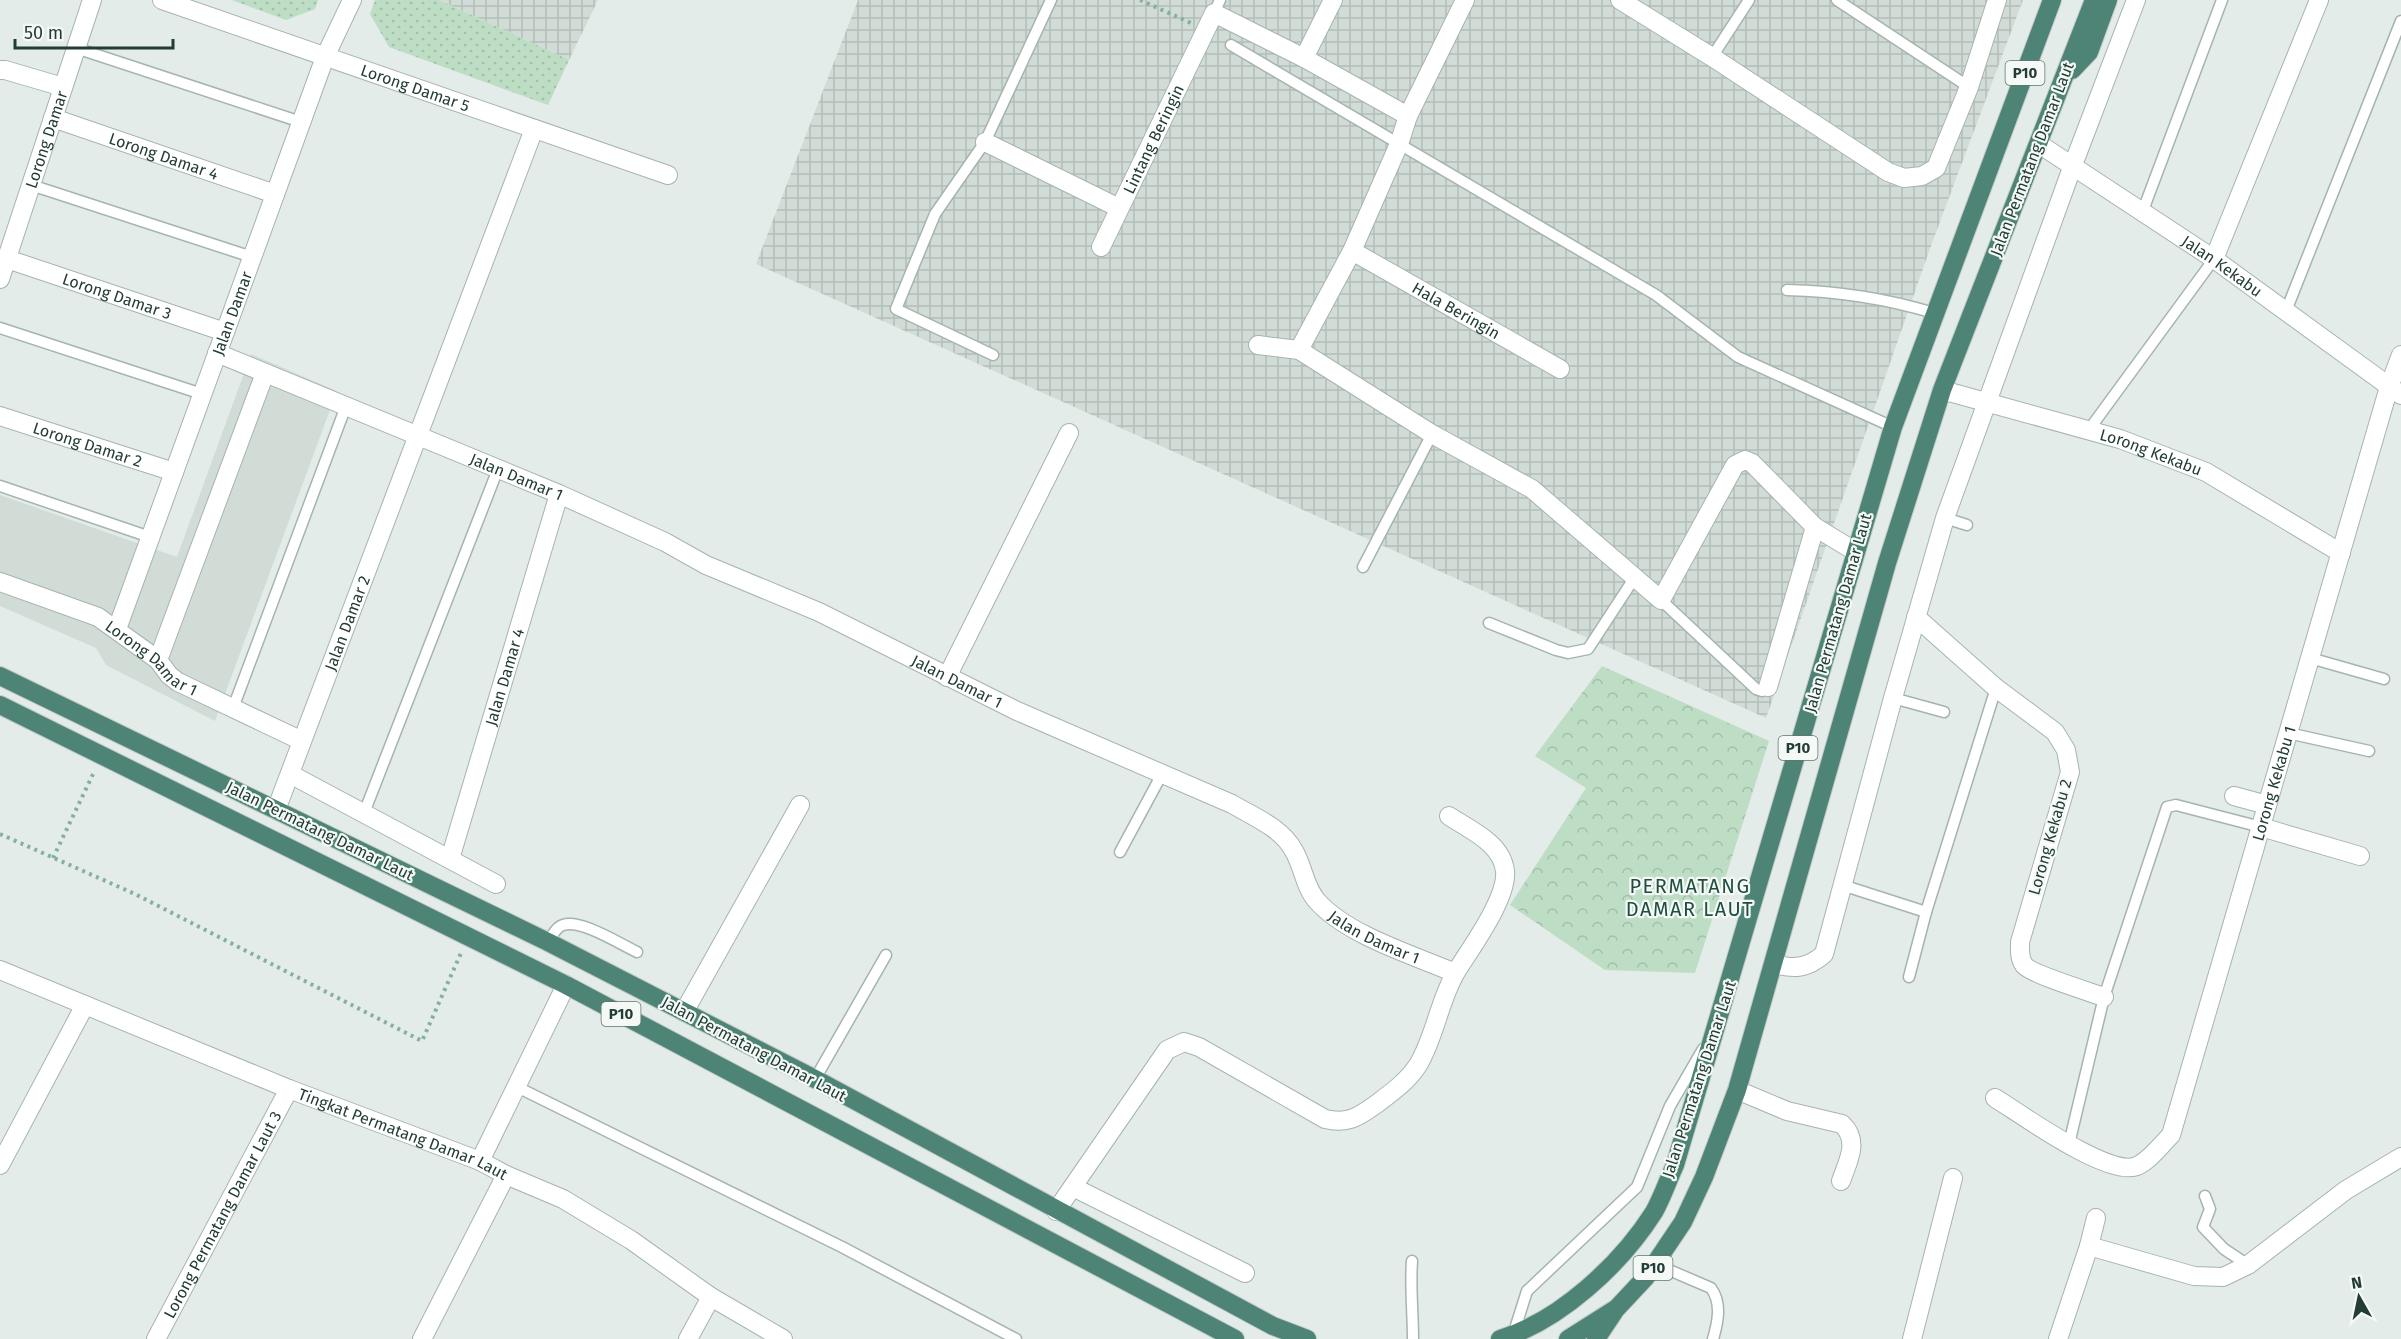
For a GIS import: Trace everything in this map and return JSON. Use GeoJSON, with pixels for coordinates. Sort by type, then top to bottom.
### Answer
{"type":"FeatureCollection","features":[{"type":"Feature","properties":{"kind":"highway","name":"Jalan Permatang Damar Laut"},"geometry":{"type":"LineString","coordinates":[[1509,1338],[1551,1315],[1593,1282],[1629,1247],[1655,1210],[1675,1165],[1893,427],[2052,0]]}},
{"type":"Feature","properties":{"kind":"highway","name":"Jalan Permatang Damar Laut"},"geometry":{"type":"LineString","coordinates":[[1568,1339],[1617,1308],[1655,1264],[1683,1222],[1704,1177],[1737,1090],[1887,563],[1942,390],[2094,0]]}},
{"type":"Feature","properties":{"kind":"highway"},"geometry":{"type":"LineString","coordinates":[[2064,78],[2089,52],[2108,0]]}},
{"type":"Feature","properties":{"kind":"highway","name":"Jalan Permatang Damar Laut"},"geometry":{"type":"LineString","coordinates":[[0,676],[548,942],[814,1079],[1273,1326],[1307,1339]]}},
{"type":"Feature","properties":{"kind":"highway","name":"Jalan Permatang Damar Laut"},"geometry":{"type":"LineString","coordinates":[[0,705],[566,985],[1216,1335],[1235,1339]]}},
{"type":"Feature","properties":{"kind":"highway"},"geometry":{"type":"LineString","coordinates":[[1596,1339],[1617,1308]]}},
{"type":"Feature","properties":{"kind":"street","name":"Lorong Damar"},"geometry":{"type":"LineString","coordinates":[[0,279],[92,0]]}},
{"type":"Feature","properties":{"kind":"street","name":"Lorong Damar 5"},"geometry":{"type":"LineString","coordinates":[[162,0],[669,175]]}},
{"type":"Feature","properties":{"kind":"street","name":"Jalan Damar"},"geometry":{"type":"LineString","coordinates":[[117,629],[325,57],[352,0]]}},
{"type":"Feature","properties":{"kind":"street"},"geometry":{"type":"LineString","coordinates":[[1304,58],[1333,0]]}},
{"type":"Feature","properties":{"kind":"street"},"geometry":{"type":"LineString","coordinates":[[1299,350],[1352,251],[1400,144],[1408,116],[1465,0]]}},
{"type":"Feature","properties":{"kind":"street"},"geometry":{"type":"LineString","coordinates":[[1620,0],[1888,172],[1904,178],[1922,176],[1936,168],[1969,87],[1997,0]]}},
{"type":"Feature","properties":{"kind":"street"},"geometry":{"type":"LineString","coordinates":[[1773,964],[1791,969],[1804,967],[1815,962],[1824,954],[1893,698],[1946,518],[2073,165],[2136,0]]}},
{"type":"Feature","properties":{"kind":"street"},"geometry":{"type":"LineString","coordinates":[[2214,259],[2319,0]]}},
{"type":"Feature","properties":{"kind":"street"},"geometry":{"type":"LineString","coordinates":[[1217,6],[1408,116]]}},
{"type":"Feature","properties":{"kind":"street","name":"Lintang Beringin"},"geometry":{"type":"LineString","coordinates":[[1101,248],[1217,6]]}},
{"type":"Feature","properties":{"kind":"street"},"geometry":{"type":"LineString","coordinates":[[0,70],[63,87]]}},
{"type":"Feature","properties":{"kind":"street","name":"Lorong Damar 4"},"geometry":{"type":"LineString","coordinates":[[53,118],[275,194]]}},
{"type":"Feature","properties":{"kind":"street"},"geometry":{"type":"LineString","coordinates":[[418,436],[534,129]]}},
{"type":"Feature","properties":{"kind":"street"},"geometry":{"type":"LineString","coordinates":[[985,142],[1119,208]]}},
{"type":"Feature","properties":{"kind":"street","name":"Jalan Kekabu"},"geometry":{"type":"LineString","coordinates":[[2039,144],[2214,259],[2395,391]]}},
{"type":"Feature","properties":{"kind":"street","name":"Hala Beringin"},"geometry":{"type":"LineString","coordinates":[[1352,251],[1560,369]]}},
{"type":"Feature","properties":{"kind":"street","name":"Lorong Damar 3"},"geometry":{"type":"LineString","coordinates":[[7,259],[225,332]]}},
{"type":"Feature","properties":{"kind":"street"},"geometry":{"type":"LineString","coordinates":[[1258,345],[1299,350],[1432,434],[1532,489],[1661,600],[1735,465],[1744,460],[1752,463],[1815,527],[1856,552]]}},
{"type":"Feature","properties":{"kind":"street","name":"Jalan Damar 1"},"geometry":{"type":"LineString","coordinates":[[217,353],[559,494],[665,542],[706,565],[819,612],[1017,711],[1232,804],[1264,822],[1284,837],[1294,850],[1315,899],[1329,913],[1356,931],[1455,973]]}},
{"type":"Feature","properties":{"kind":"street","name":"Lorong Kekabu 1"},"geometry":{"type":"LineString","coordinates":[[2069,1144],[2121,1168],[2137,1166],[2154,1153],[2171,1135],[2340,553],[2395,391],[2401,355]]}},
{"type":"Feature","properties":{"kind":"street"},"geometry":{"type":"LineString","coordinates":[[158,660],[265,373]]}},
{"type":"Feature","properties":{"kind":"street","name":"Lorong Kekabu"},"geometry":{"type":"LineString","coordinates":[[1942,390],[1986,404],[2120,439],[2206,472],[2340,553]]}},
{"type":"Feature","properties":{"kind":"street","name":"Lorong Damar 2"},"geometry":{"type":"LineString","coordinates":[[0,416],[174,472]]}},
{"type":"Feature","properties":{"kind":"street"},"geometry":{"type":"LineString","coordinates":[[947,677],[1069,433]]}},
{"type":"Feature","properties":{"kind":"street","name":"Jalan Damar 2"},"geometry":{"type":"LineString","coordinates":[[276,810],[418,436]]}},
{"type":"Feature","properties":{"kind":"street","name":"Jalan Damar 4"},"geometry":{"type":"LineString","coordinates":[[450,859],[559,494]]}},
{"type":"Feature","properties":{"kind":"street"},"geometry":{"type":"LineString","coordinates":[[1767,687],[1815,527]]}},
{"type":"Feature","properties":{"kind":"street","name":"Lorong Damar 1"},"geometry":{"type":"LineString","coordinates":[[0,582],[98,617],[158,660],[169,675],[178,682],[302,741]]}},
{"type":"Feature","properties":{"kind":"street","name":"Lorong Kekabu 2"},"geometry":{"type":"LineString","coordinates":[[1916,617],[1996,687],[2055,732],[2066,750],[2070,772],[2020,942],[2020,956],[2025,967],[2104,998]]}},
{"type":"Feature","properties":{"kind":"street"},"geometry":{"type":"LineString","coordinates":[[290,774],[496,884]]}},
{"type":"Feature","properties":{"kind":"street"},"geometry":{"type":"LineString","coordinates":[[2234,796],[2267,805]]}},
{"type":"Feature","properties":{"kind":"street"},"geometry":{"type":"LineString","coordinates":[[684,1012],[800,805]]}},
{"type":"Feature","properties":{"kind":"street"},"geometry":{"type":"LineString","coordinates":[[1056,1211],[1167,1050],[1184,1042],[1199,1047],[1325,1119],[1339,1122],[1365,1113],[1402,1085],[1418,1064],[1455,973],[1472,949],[1504,886],[1505,871],[1501,858],[1492,845],[1449,816]]}},
{"type":"Feature","properties":{"kind":"street"},"geometry":{"type":"LineString","coordinates":[[2261,827],[2360,856]]}},
{"type":"Feature","properties":{"kind":"street","name":"Tingkat Permatang Damar Laut"},"geometry":{"type":"LineString","coordinates":[[0,970],[289,1089],[480,1161],[506,1175],[563,1199],[631,1240],[711,1297],[783,1339]]}},
{"type":"Feature","properties":{"kind":"street"},"geometry":{"type":"LineString","coordinates":[[480,1161],[566,985]]}},
{"type":"Feature","properties":{"kind":"street"},"geometry":{"type":"LineString","coordinates":[[0,1165],[85,1005]]}},
{"type":"Feature","properties":{"kind":"street","name":"Lorong Permatang Damar Laut 3"},"geometry":{"type":"LineString","coordinates":[[156,1339],[289,1089]]}},
{"type":"Feature","properties":{"kind":"street"},"geometry":{"type":"LineString","coordinates":[[1737,1090],[1787,1111],[1842,1124],[1852,1138],[1852,1148],[1841,1181]]}},
{"type":"Feature","properties":{"kind":"street"},"geometry":{"type":"LineString","coordinates":[[1995,1098],[2069,1144]]}},
{"type":"Feature","properties":{"kind":"street"},"geometry":{"type":"LineString","coordinates":[[2089,1246],[2194,1276],[2223,1277],[2248,1265],[2346,1190],[2401,1156]]}},
{"type":"Feature","properties":{"kind":"street"},"geometry":{"type":"LineString","coordinates":[[422,1339],[506,1175]]}},
{"type":"Feature","properties":{"kind":"street"},"geometry":{"type":"LineString","coordinates":[[1912,1339],[1953,1178]]}},
{"type":"Feature","properties":{"kind":"street"},"geometry":{"type":"LineString","coordinates":[[1073,1187],[1245,1273]]}},
{"type":"Feature","properties":{"kind":"street"},"geometry":{"type":"LineString","coordinates":[[2058,1339],[2096,1218]]}},
{"type":"Feature","properties":{"kind":"street"},"geometry":{"type":"LineString","coordinates":[[688,1339],[711,1297]]}},
{"type":"Feature","properties":{"kind":"lane"},"geometry":{"type":"LineString","coordinates":[[993,355],[896,309],[935,214],[985,142],[1051,0]]}},
{"type":"Feature","properties":{"kind":"lane"},"geometry":{"type":"LineString","coordinates":[[1712,57],[1749,0]]}},
{"type":"Feature","properties":{"kind":"lane"},"geometry":{"type":"LineString","coordinates":[[1837,0],[1969,87]]}},
{"type":"Feature","properties":{"kind":"lane"},"geometry":{"type":"LineString","coordinates":[[2142,213],[2222,0]]}},
{"type":"Feature","properties":{"kind":"lane"},"geometry":{"type":"LineString","coordinates":[[2286,312],[2401,21]]}},
{"type":"Feature","properties":{"kind":"lane"},"geometry":{"type":"LineString","coordinates":[[1231,45],[1656,295],[1738,357],[1893,427]]}},
{"type":"Feature","properties":{"kind":"lane"},"geometry":{"type":"LineString","coordinates":[[76,48],[301,122]]}},
{"type":"Feature","properties":{"kind":"lane"},"geometry":{"type":"LineString","coordinates":[[31,185],[252,257]]}},
{"type":"Feature","properties":{"kind":"lane"},"geometry":{"type":"LineString","coordinates":[[2088,431],[2214,259]]}},
{"type":"Feature","properties":{"kind":"lane"},"geometry":{"type":"LineString","coordinates":[[1787,290],[1824,291],[1909,305],[1934,313]]}},
{"type":"Feature","properties":{"kind":"lane"},"geometry":{"type":"LineString","coordinates":[[0,328],[202,394]]}},
{"type":"Feature","properties":{"kind":"lane"},"geometry":{"type":"LineString","coordinates":[[233,708],[346,406]]}},
{"type":"Feature","properties":{"kind":"lane"},"geometry":{"type":"LineString","coordinates":[[1363,567],[1432,434]]}},
{"type":"Feature","properties":{"kind":"lane"},"geometry":{"type":"LineString","coordinates":[[364,813],[498,469]]}},
{"type":"Feature","properties":{"kind":"lane"},"geometry":{"type":"LineString","coordinates":[[0,486],[150,537]]}},
{"type":"Feature","properties":{"kind":"lane"},"geometry":{"type":"LineString","coordinates":[[1946,518],[1967,525]]}},
{"type":"Feature","properties":{"kind":"lane"},"geometry":{"type":"LineString","coordinates":[[1489,623],[1556,650],[1568,653],[1588,649],[1635,577]]}},
{"type":"Feature","properties":{"kind":"lane"},"geometry":{"type":"LineString","coordinates":[[1661,600],[1756,689],[1762,691],[1767,687]]}},
{"type":"Feature","properties":{"kind":"lane"},"geometry":{"type":"LineString","coordinates":[[2310,658],[2384,679]]}},
{"type":"Feature","properties":{"kind":"lane"},"geometry":{"type":"LineString","coordinates":[[1909,977],[1926,912],[1996,687]]}},
{"type":"Feature","properties":{"kind":"lane"},"geometry":{"type":"LineString","coordinates":[[1893,698],[1944,712]]}},
{"type":"Feature","properties":{"kind":"lane"},"geometry":{"type":"LineString","coordinates":[[2288,733],[2369,751]]}},
{"type":"Feature","properties":{"kind":"lane"},"geometry":{"type":"LineString","coordinates":[[1120,852],[1162,774]]}},
{"type":"Feature","properties":{"kind":"lane"},"geometry":{"type":"LineString","coordinates":[[2069,1144],[2104,998],[2167,807],[2176,805],[2261,827]]}},
{"type":"Feature","properties":{"kind":"lane"},"geometry":{"type":"LineString","coordinates":[[1842,885],[1926,912]]}},
{"type":"Feature","properties":{"kind":"lane"},"geometry":{"type":"LineString","coordinates":[[548,942],[557,929],[574,923],[637,952]]}},
{"type":"Feature","properties":{"kind":"lane"},"geometry":{"type":"LineString","coordinates":[[814,1079],[886,955]]}},
{"type":"Feature","properties":{"kind":"lane"},"geometry":{"type":"LineString","coordinates":[[1509,1338],[1527,1291],[1637,1187],[1670,1106],[1719,1022]]}},
{"type":"Feature","properties":{"kind":"lane"},"geometry":{"type":"LineString","coordinates":[[517,1087],[842,1247],[1016,1339]]}},
{"type":"Feature","properties":{"kind":"lane"},"geometry":{"type":"LineString","coordinates":[[2205,1196],[2210,1209],[2203,1227],[2224,1249],[2248,1265]]}},
{"type":"Feature","properties":{"kind":"lane"},"geometry":{"type":"LineString","coordinates":[[1412,1261],[1410,1293],[1413,1339]]}},
{"type":"Feature","properties":{"kind":"lane"},"geometry":{"type":"LineString","coordinates":[[1655,1264],[1711,1288],[1716,1295],[1718,1306],[1713,1339]]}},
{"type":"Feature","properties":{"kind":"path"},"geometry":{"type":"LineString","coordinates":[[1140,0],[1204,30]]}},
{"type":"Feature","properties":{"kind":"path"},"geometry":{"type":"LineString","coordinates":[[53,858],[102,755]]}},
{"type":"Feature","properties":{"kind":"path"},"geometry":{"type":"LineString","coordinates":[[0,834],[135,894],[422,1041],[468,937]]}},
{"type":"Feature","properties":{"kind":"shaded area"},"geometry":{"type":"Polygon","coordinates":[[[439,0],[598,0],[569,60],[439,0]]]}},
{"type":"Feature","properties":{"kind":"shaded area"},"geometry":{"type":"Polygon","coordinates":[[[858,0],[2023,0],[1932,243],[1766,718],[756,264],[858,0]]]}},
{"type":"Feature","properties":{"kind":"shaded area"},"geometry":{"type":"Polygon","coordinates":[[[251,354],[337,391],[215,721],[106,665],[96,648],[0,606],[0,495],[177,557],[251,354]]]}},
{"type":"Feature","properties":{"kind":"green space"},"geometry":{"type":"Polygon","coordinates":[[[232,0],[318,0],[315,9],[286,20],[232,0]]]}},
{"type":"Feature","properties":{"kind":"green space"},"geometry":{"type":"Polygon","coordinates":[[[375,0],[439,0],[569,60],[548,105],[389,47],[370,14],[375,0]]]}},
{"type":"Feature","properties":{"kind":"green space"},"geometry":{"type":"Polygon","coordinates":[[[1602,666],[1769,741],[1695,973],[1605,970],[1510,905],[1586,788],[1535,756],[1602,666]]]}},
{"type":"Feature","properties":{"kind":"district","name":"PERMATANG DAMAR LAUT"},"geometry":{"type":"Point","coordinates":[1690,898]}}]}
